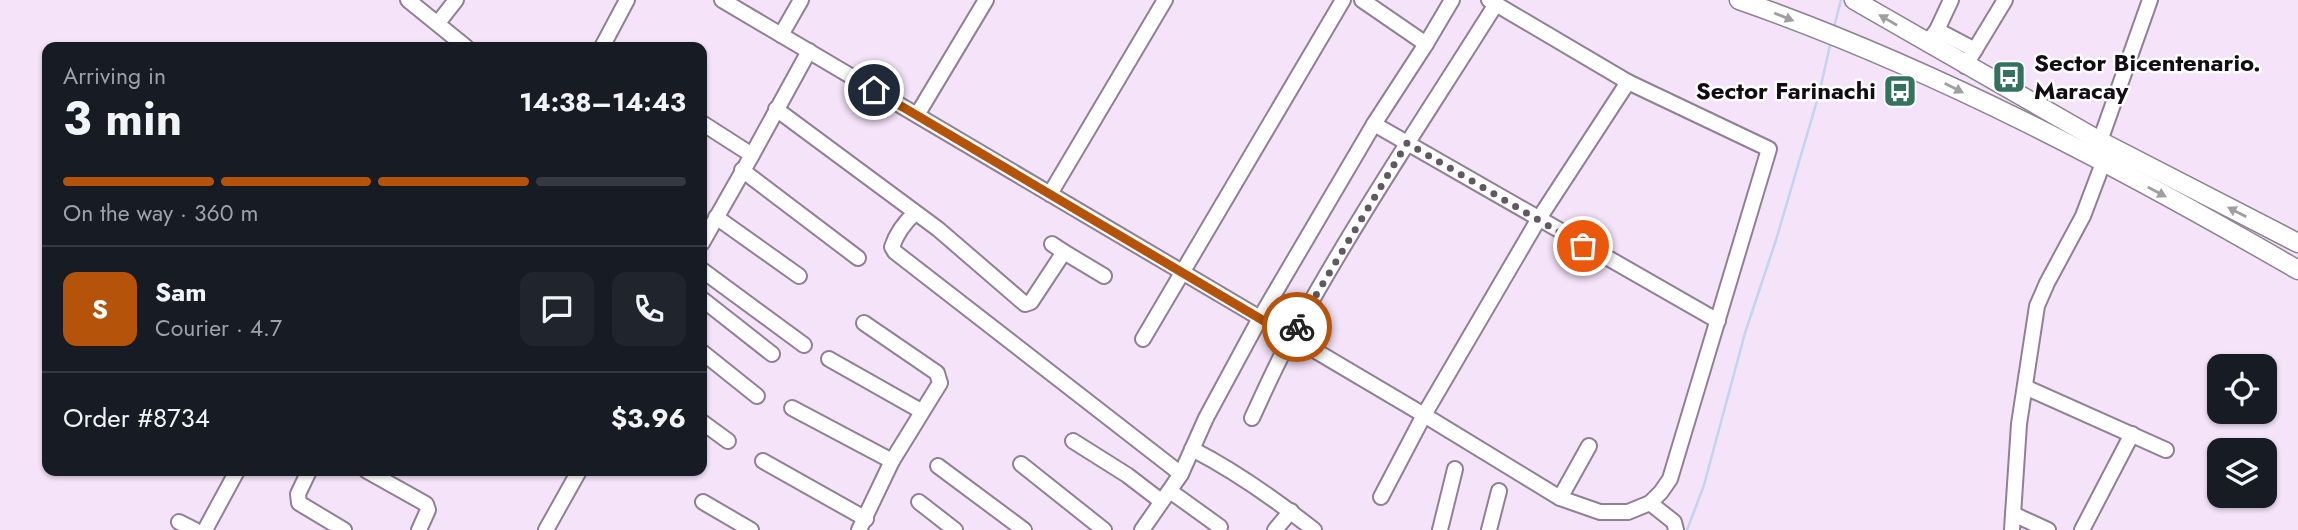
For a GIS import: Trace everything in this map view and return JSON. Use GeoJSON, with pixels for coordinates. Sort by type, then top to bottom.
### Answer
{"type":"FeatureCollection","features":[{"type":"Feature","properties":{"kind":"main road"},"geometry":{"type":"LineString","coordinates":[[1739,0],[1942,82],[2103,163],[2298,270]]}},
{"type":"Feature","properties":{"kind":"main road"},"geometry":{"type":"LineString","coordinates":[[1854,0],[1932,36],[2100,141],[2297,239]]}},
{"type":"Feature","properties":{"kind":"street"},"geometry":{"type":"LineString","coordinates":[[408,0],[460,42]]}},
{"type":"Feature","properties":{"kind":"street"},"geometry":{"type":"LineString","coordinates":[[438,23],[456,0]]}},
{"type":"Feature","properties":{"kind":"street"},"geometry":{"type":"LineString","coordinates":[[605,42],[626,0]]}},
{"type":"Feature","properties":{"kind":"street"},"geometry":{"type":"LineString","coordinates":[[722,0],[1291,337],[1424,415],[1560,498],[1572,504],[1609,513],[1637,510],[1650,503],[1670,479],[1769,149],[1628,82],[1492,2],[1459,66],[1407,143],[1291,337],[1252,418]]}},
{"type":"Feature","properties":{"kind":"street"},"geometry":{"type":"LineString","coordinates":[[781,35],[801,0]]}},
{"type":"Feature","properties":{"kind":"street"},"geometry":{"type":"LineString","coordinates":[[917,115],[986,0]]}},
{"type":"Feature","properties":{"kind":"street"},"geometry":{"type":"LineString","coordinates":[[1050,194],[1165,0]]}},
{"type":"Feature","properties":{"kind":"street"},"geometry":{"type":"LineString","coordinates":[[1143,339],[1343,0]]}},
{"type":"Feature","properties":{"kind":"street"},"geometry":{"type":"LineString","coordinates":[[1362,0],[1426,44]]}},
{"type":"Feature","properties":{"kind":"street"},"geometry":{"type":"LineString","coordinates":[[1142,530],[1181,474],[1206,418],[1260,318],[1374,124],[1452,0]]}},
{"type":"Feature","properties":{"kind":"street"},"geometry":{"type":"LineString","coordinates":[[1932,36],[1951,0]]}},
{"type":"Feature","properties":{"kind":"street"},"geometry":{"type":"LineString","coordinates":[[1970,58],[2005,0]]}},
{"type":"Feature","properties":{"kind":"street"},"geometry":{"type":"LineString","coordinates":[[2100,141],[2150,0]]}},
{"type":"Feature","properties":{"kind":"street"},"geometry":{"type":"LineString","coordinates":[[707,234],[809,51]]}},
{"type":"Feature","properties":{"kind":"street"},"geometry":{"type":"LineString","coordinates":[[1381,497],[1424,415],[1538,220],[1628,82]]}},
{"type":"Feature","properties":{"kind":"street"},"geometry":{"type":"LineString","coordinates":[[776,109],[938,229],[1025,304],[1031,302],[1058,248],[1104,276]]}},
{"type":"Feature","properties":{"kind":"street"},"geometry":{"type":"LineString","coordinates":[[1374,124],[1717,321]]}},
{"type":"Feature","properties":{"kind":"street"},"geometry":{"type":"LineString","coordinates":[[707,126],[752,155]]}},
{"type":"Feature","properties":{"kind":"street"},"geometry":{"type":"LineString","coordinates":[[2012,530],[2019,424],[2027,358],[2041,295],[2083,216],[2103,163]]}},
{"type":"Feature","properties":{"kind":"street"},"geometry":{"type":"LineString","coordinates":[[743,170],[858,257]]}},
{"type":"Feature","properties":{"kind":"street"},"geometry":{"type":"LineString","coordinates":[[915,213],[894,241],[892,247],[895,252],[1181,474]]}},
{"type":"Feature","properties":{"kind":"street"},"geometry":{"type":"LineString","coordinates":[[716,217],[799,276]]}},
{"type":"Feature","properties":{"kind":"street"},"geometry":{"type":"LineString","coordinates":[[707,274],[804,345]]}},
{"type":"Feature","properties":{"kind":"street"},"geometry":{"type":"LineString","coordinates":[[707,303],[772,354]]}},
{"type":"Feature","properties":{"kind":"street"},"geometry":{"type":"LineString","coordinates":[[763,461],[862,524],[892,461],[940,383],[937,373],[864,323]]}},
{"type":"Feature","properties":{"kind":"street"},"geometry":{"type":"LineString","coordinates":[[707,356],[757,396]]}},
{"type":"Feature","properties":{"kind":"street"},"geometry":{"type":"LineString","coordinates":[[829,359],[921,411]]}},
{"type":"Feature","properties":{"kind":"street"},"geometry":{"type":"LineString","coordinates":[[2025,387],[2166,450]]}},
{"type":"Feature","properties":{"kind":"street"},"geometry":{"type":"LineString","coordinates":[[792,408],[892,461]]}},
{"type":"Feature","properties":{"kind":"street"},"geometry":{"type":"LineString","coordinates":[[707,426],[728,441]]}},
{"type":"Feature","properties":{"kind":"street"},"geometry":{"type":"LineString","coordinates":[[2082,530],[2132,434]]}},
{"type":"Feature","properties":{"kind":"street"},"geometry":{"type":"LineString","coordinates":[[1073,441],[1220,527]]}},
{"type":"Feature","properties":{"kind":"street"},"geometry":{"type":"LineString","coordinates":[[1560,498],[1589,446]]}},
{"type":"Feature","properties":{"kind":"street"},"geometry":{"type":"LineString","coordinates":[[1192,449],[1212,459],[1291,511],[1314,530]]}},
{"type":"Feature","properties":{"kind":"street"},"geometry":{"type":"LineString","coordinates":[[1021,464],[1104,530]]}},
{"type":"Feature","properties":{"kind":"street"},"geometry":{"type":"LineString","coordinates":[[938,466],[1024,530]]}},
{"type":"Feature","properties":{"kind":"street"},"geometry":{"type":"LineString","coordinates":[[1440,530],[1455,469]]}},
{"type":"Feature","properties":{"kind":"street"},"geometry":{"type":"LineString","coordinates":[[205,530],[234,476]]}},
{"type":"Feature","properties":{"kind":"street"},"geometry":{"type":"LineString","coordinates":[[307,476],[298,494],[299,503],[344,530]]}},
{"type":"Feature","properties":{"kind":"street"},"geometry":{"type":"LineString","coordinates":[[376,476],[426,504],[428,510],[419,530]]}},
{"type":"Feature","properties":{"kind":"street"},"geometry":{"type":"LineString","coordinates":[[546,530],[576,476]]}},
{"type":"Feature","properties":{"kind":"street"},"geometry":{"type":"LineString","coordinates":[[1489,530],[1499,491]]}},
{"type":"Feature","properties":{"kind":"street"},"geometry":{"type":"LineString","coordinates":[[703,502],[751,530]]}},
{"type":"Feature","properties":{"kind":"street"},"geometry":{"type":"LineString","coordinates":[[919,502],[956,530]]}},
{"type":"Feature","properties":{"kind":"street"},"geometry":{"type":"LineString","coordinates":[[1650,503],[1674,522],[1676,530]]}},
{"type":"Feature","properties":{"kind":"street"},"geometry":{"type":"LineString","coordinates":[[1275,530],[1291,511]]}},
{"type":"Feature","properties":{"kind":"street"},"geometry":{"type":"LineString","coordinates":[[2013,514],[2048,530]]}},
{"type":"Feature","properties":{"kind":"street"},"geometry":{"type":"LineString","coordinates":[[179,522],[195,530]]}},
{"type":"Feature","properties":{"kind":"waterway"},"geometry":{"type":"LineString","coordinates":[[1834,27],[1841,0]]}},
{"type":"Feature","properties":{"kind":"waterway"},"geometry":{"type":"LineString","coordinates":[[1687,530],[1704,485],[1745,333],[1776,240],[1819,94],[1831,41]]}},
{"type":"Feature","properties":{"kind":"way so far"},"geometry":{"type":"LineString","coordinates":[[1297,327],[1407,143],[1583,246]]}},
{"type":"Feature","properties":{"kind":"place","name":"Sector Bicentenario. Maracay"},"geometry":{"type":"Point","coordinates":[2009,77]}},
{"type":"Feature","properties":{"kind":"place","name":"Sector Farinachi"},"geometry":{"type":"Point","coordinates":[1900,91]}},
{"type":"Feature","properties":{"kind":"route"},"geometry":{"type":"LineString","coordinates":[[874,90],[1291,337],[1297,327]]}}]}
